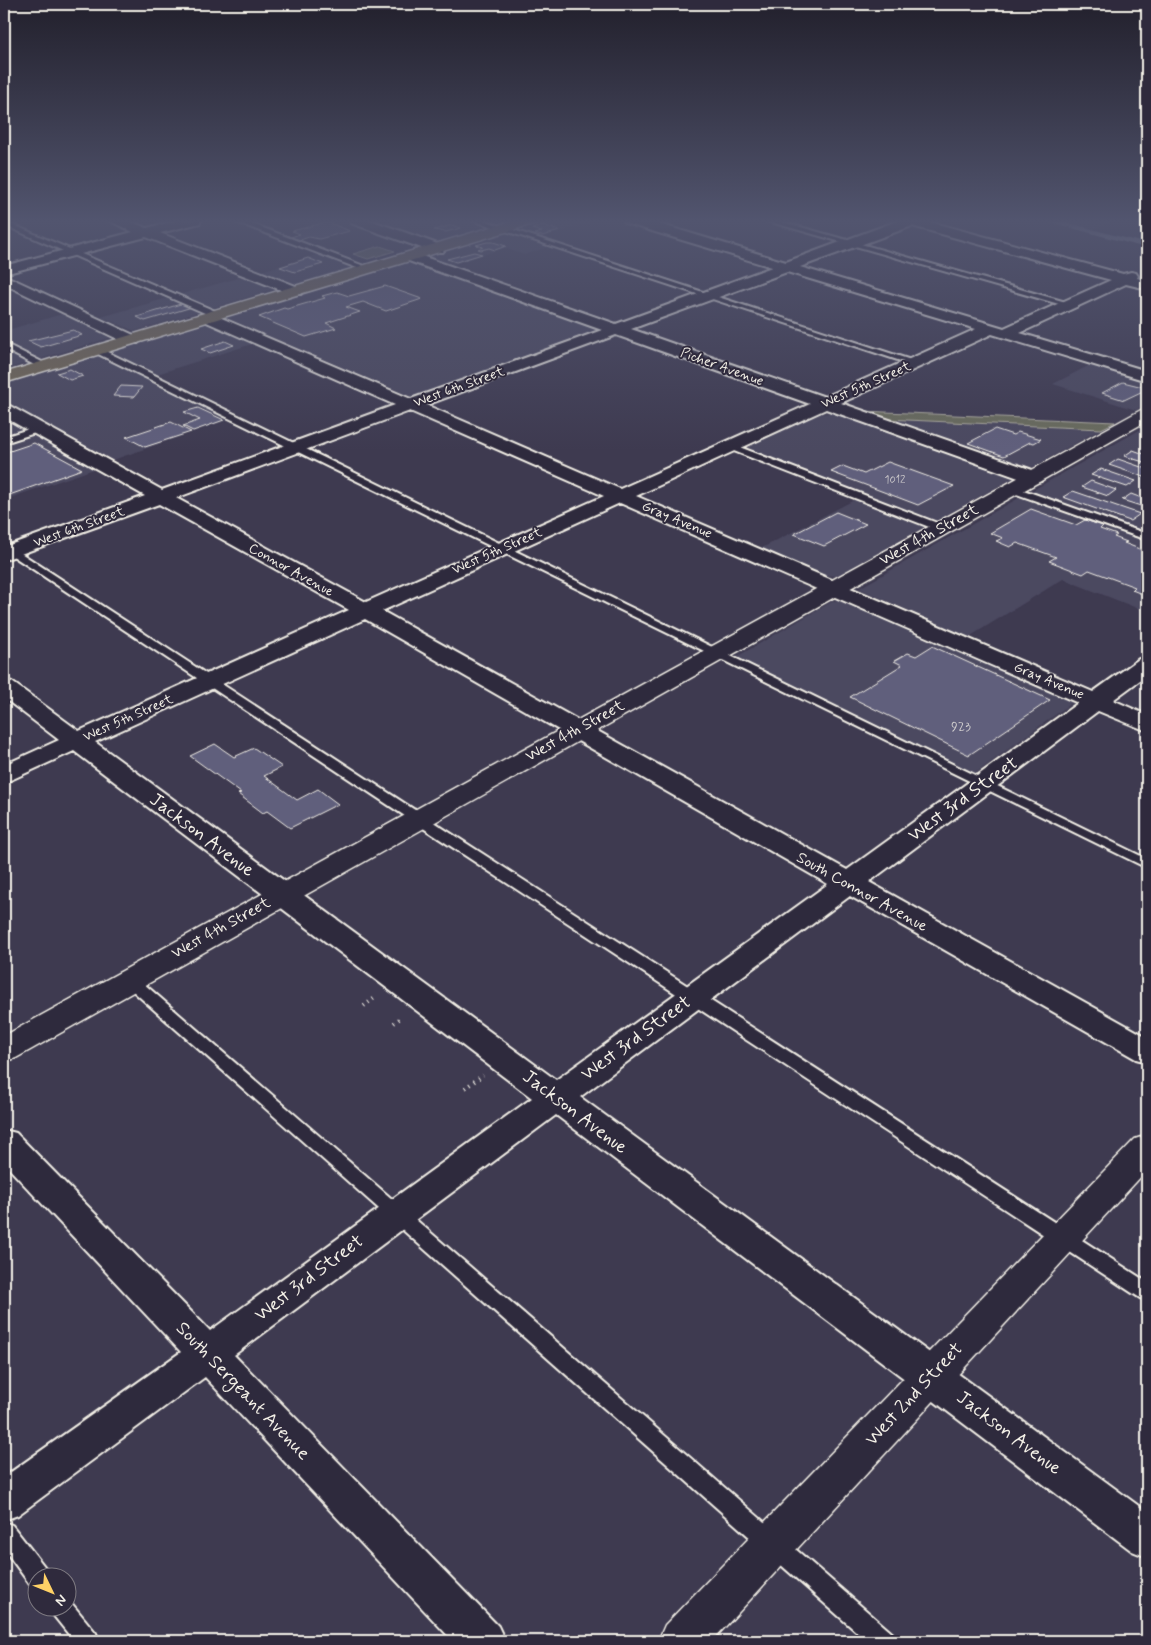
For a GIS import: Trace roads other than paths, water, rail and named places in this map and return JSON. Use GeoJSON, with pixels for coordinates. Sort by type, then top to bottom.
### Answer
{"type":"FeatureCollection","features":[{"type":"Feature","properties":{"kind":"main road"},"geometry":{"type":"LineString","coordinates":[[4,378],[277,297]]}},
{"type":"Feature","properties":{"kind":"street"},"geometry":{"type":"LineString","coordinates":[[41,297],[132,340]]}},
{"type":"Feature","properties":{"kind":"street","name":"Picher Avenue"},"geometry":{"type":"LineString","coordinates":[[524,297],[1034,476]]}},
{"type":"Feature","properties":{"kind":"street","name":"West 6th Street"},"geometry":{"type":"LineString","coordinates":[[7,550],[161,498],[707,297]]}},
{"type":"Feature","properties":{"kind":"street"},"geometry":{"type":"LineString","coordinates":[[883,297],[1147,376]]}},
{"type":"Feature","properties":{"kind":"street","name":"West 5th Street"},"geometry":{"type":"LineString","coordinates":[[4,774],[364,610],[916,363],[1085,297]]}},
{"type":"Feature","properties":{"kind":"street","name":"Gray Avenue"},"geometry":{"type":"LineString","coordinates":[[212,316],[412,405],[1147,724]]}},
{"type":"Feature","properties":{"kind":"street","name":"Connor Avenue"},"geometry":{"type":"LineString","coordinates":[[4,410],[577,730]]}},
{"type":"Feature","properties":{"kind":"street","name":"West 4th Street"},"geometry":{"type":"LineString","coordinates":[[4,1050],[1147,414]]}},
{"type":"Feature","properties":{"kind":"street","name":"West 3rd Street"},"geometry":{"type":"LineString","coordinates":[[4,1500],[207,1354],[396,1213],[556,1098],[1147,664]]}},
{"type":"Feature","properties":{"kind":"street","name":"Jackson Avenue"},"geometry":{"type":"LineString","coordinates":[[4,687],[1147,1536]]}},
{"type":"Feature","properties":{"kind":"street","name":"South Connor Avenue"},"geometry":{"type":"LineString","coordinates":[[577,730],[1147,1052]]}},
{"type":"Feature","properties":{"kind":"street","name":"South Sergeant Avenue"},"geometry":{"type":"LineString","coordinates":[[4,1142],[483,1641]]}},
{"type":"Feature","properties":{"kind":"street","name":"West 2nd Street"},"geometry":{"type":"LineString","coordinates":[[682,1641],[1147,1148]]}},
{"type":"Feature","properties":{"kind":"lane"},"geometry":{"type":"LineString","coordinates":[[170,297],[212,316]]}},
{"type":"Feature","properties":{"kind":"lane"},"geometry":{"type":"LineString","coordinates":[[711,297],[916,363]]}},
{"type":"Feature","properties":{"kind":"lane"},"geometry":{"type":"LineString","coordinates":[[1043,297],[1069,304]]}},
{"type":"Feature","properties":{"kind":"lane"},"geometry":{"type":"LineString","coordinates":[[4,346],[44,366]]}},
{"type":"Feature","properties":{"kind":"lane"},"geometry":{"type":"LineString","coordinates":[[97,350],[1147,864]]}},
{"type":"Feature","properties":{"kind":"lane"},"geometry":{"type":"LineString","coordinates":[[4,440],[38,430]]}},
{"type":"Feature","properties":{"kind":"lane"},"geometry":{"type":"LineString","coordinates":[[729,446],[941,528]]}},
{"type":"Feature","properties":{"kind":"lane"},"geometry":{"type":"LineString","coordinates":[[1012,489],[1147,537]]}},
{"type":"Feature","properties":{"kind":"lane"},"geometry":{"type":"LineString","coordinates":[[7,550],[1147,1292]]}},
{"type":"Feature","properties":{"kind":"lane"},"geometry":{"type":"LineString","coordinates":[[130,980],[884,1641]]}},
{"type":"Feature","properties":{"kind":"lane"},"geometry":{"type":"LineString","coordinates":[[4,1532],[31,1568]]}},
{"type":"Feature","properties":{"kind":"lane"},"geometry":{"type":"LineString","coordinates":[[70,1618],[88,1641]]}}]}
